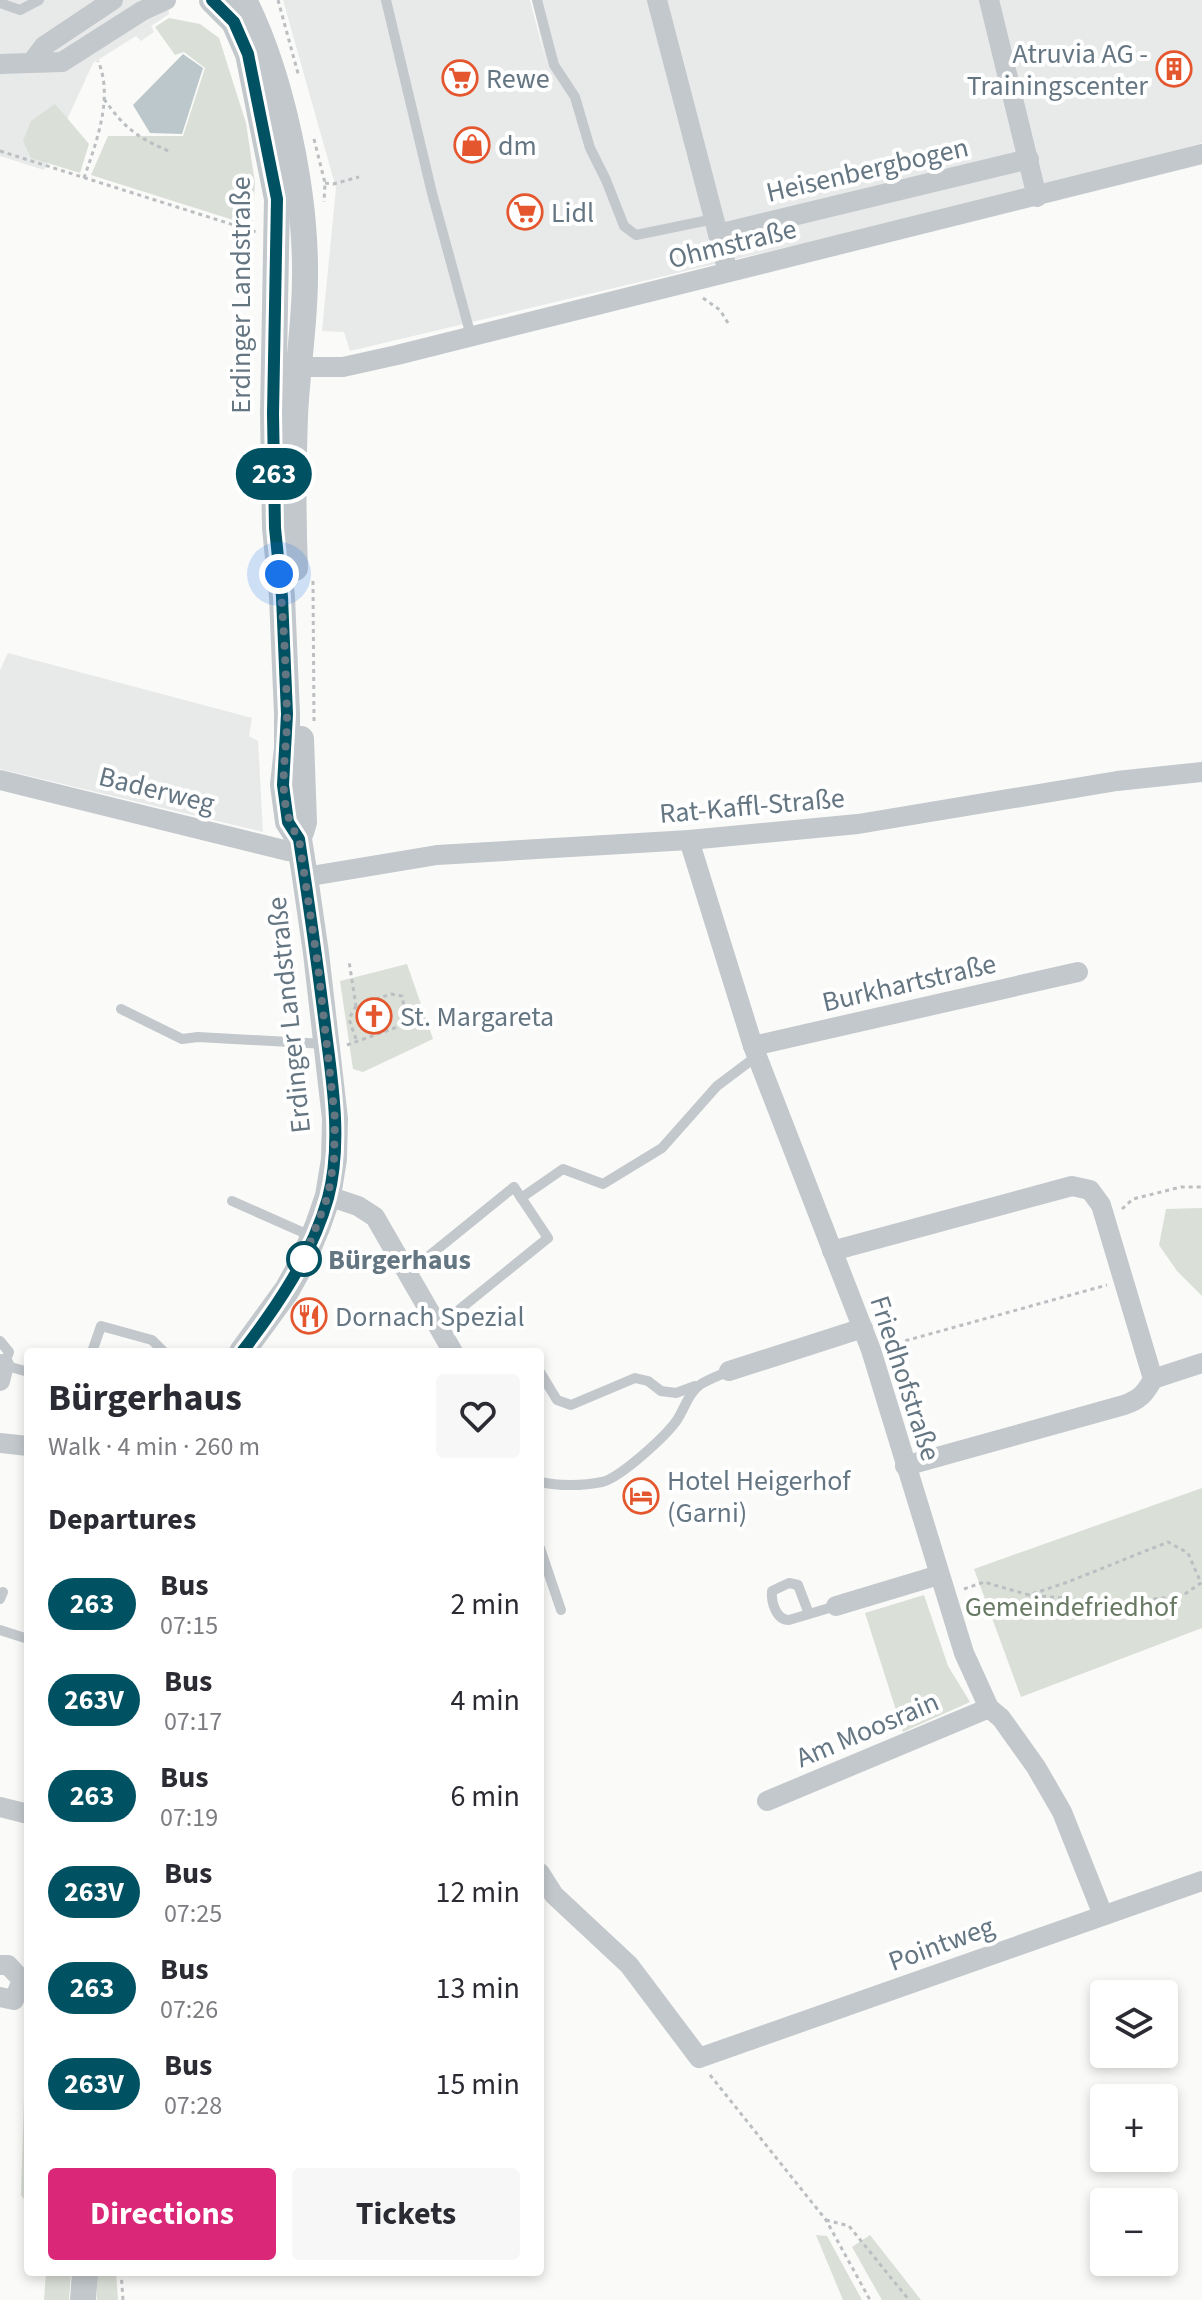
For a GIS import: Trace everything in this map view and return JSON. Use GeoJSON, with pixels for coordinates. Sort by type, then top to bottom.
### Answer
{"type":"FeatureCollection","features":[{"type":"Feature","properties":{"kind":"street"},"geometry":{"type":"LineString","coordinates":[[32,62],[44,46],[113,0]]}},
{"type":"Feature","properties":{"kind":"street"},"geometry":{"type":"LineString","coordinates":[[0,64],[62,62],[142,11],[166,0]]}},
{"type":"Feature","properties":{"kind":"street","name":"Erdinger Landstraße"},"geometry":{"type":"LineString","coordinates":[[212,0],[234,22],[248,54],[277,199],[272,367],[275,528],[282,597],[287,714],[283,785],[288,822],[302,856]]}},
{"type":"Feature","properties":{"kind":"street","name":"Erdinger Landstraße"},"geometry":{"type":"LineString","coordinates":[[244,0],[266,49],[290,144],[303,228],[306,274],[295,415],[294,528],[304,822],[302,856],[335,1119],[334,1159],[328,1196],[313,1237],[287,1290],[245,1348]]}},
{"type":"Feature","properties":{"kind":"street"},"geometry":{"type":"LineString","coordinates":[[257,26],[261,0]]}},
{"type":"Feature","properties":{"kind":"street"},"geometry":{"type":"LineString","coordinates":[[657,0],[728,272]]}},
{"type":"Feature","properties":{"kind":"street"},"geometry":{"type":"LineString","coordinates":[[989,0],[1037,197]]}},
{"type":"Feature","properties":{"kind":"street","name":"Ohmstraße"},"geometry":{"type":"LineString","coordinates":[[272,367],[343,367],[1202,154]]}},
{"type":"Feature","properties":{"kind":"street","name":"Heisenbergbogen"},"geometry":{"type":"LineString","coordinates":[[716,226],[1029,159]]}},
{"type":"Feature","properties":{"kind":"street","name":"Rat-Kaffl-Straße"},"geometry":{"type":"LineString","coordinates":[[302,856],[437,855],[689,840],[858,824],[1117,781],[1202,772]]}},
{"type":"Feature","properties":{"kind":"street","name":"Baderweg"},"geometry":{"type":"LineString","coordinates":[[0,780],[302,856]]}},
{"type":"Feature","properties":{"kind":"street","name":"Friedhofstraße"},"geometry":{"type":"LineString","coordinates":[[689,840],[755,1051],[871,1350],[964,1653],[989,1708],[1001,1718],[1036,1767],[1062,1812],[1103,1915]]}},
{"type":"Feature","properties":{"kind":"street","name":"Burkhartstraße"},"geometry":{"type":"LineString","coordinates":[[755,1051],[1078,972]]}},
{"type":"Feature","properties":{"kind":"street"},"geometry":{"type":"LineString","coordinates":[[832,1251],[1072,1186],[1090,1190],[1101,1205],[1153,1379]]}},
{"type":"Feature","properties":{"kind":"street"},"geometry":{"type":"LineString","coordinates":[[328,1196],[358,1206],[375,1217],[451,1348]]}},
{"type":"Feature","properties":{"kind":"street"},"geometry":{"type":"LineString","coordinates":[[729,1371],[863,1328]]}},
{"type":"Feature","properties":{"kind":"street"},"geometry":{"type":"LineString","coordinates":[[905,1466],[1124,1405],[1138,1400],[1153,1379],[1202,1363]]}},
{"type":"Feature","properties":{"kind":"street"},"geometry":{"type":"LineString","coordinates":[[0,1443],[24,1446]]}},
{"type":"Feature","properties":{"kind":"street"},"geometry":{"type":"LineString","coordinates":[[836,1606],[939,1575]]}},
{"type":"Feature","properties":{"kind":"street","name":"Am Moosrain"},"geometry":{"type":"LineString","coordinates":[[767,1801],[989,1708]]}},
{"type":"Feature","properties":{"kind":"street"},"geometry":{"type":"LineString","coordinates":[[0,1807],[24,1813]]}},
{"type":"Feature","properties":{"kind":"street"},"geometry":{"type":"LineString","coordinates":[[544,1879],[554,1895],[629,1965],[699,2058]]}},
{"type":"Feature","properties":{"kind":"street","name":"Pointweg"},"geometry":{"type":"LineString","coordinates":[[699,2058],[1202,1881]]}},
{"type":"Feature","properties":{"kind":"street"},"geometry":{"type":"LineString","coordinates":[[0,1965],[8,1965],[22,1980],[14,2000],[0,1997]]}},
{"type":"Feature","properties":{"kind":"street"},"geometry":{"type":"LineString","coordinates":[[83,2300],[85,2276]]}},
{"type":"Feature","properties":{"kind":"lane"},"geometry":{"type":"LineString","coordinates":[[0,3],[20,10],[39,0]]}},
{"type":"Feature","properties":{"kind":"lane"},"geometry":{"type":"LineString","coordinates":[[386,0],[432,193],[471,336]]}},
{"type":"Feature","properties":{"kind":"lane"},"geometry":{"type":"LineString","coordinates":[[537,0],[554,65],[575,97],[590,148],[624,226],[636,235],[716,226]]}},
{"type":"Feature","properties":{"kind":"lane"},"geometry":{"type":"LineString","coordinates":[[121,1009],[182,1039],[198,1037],[327,1044]]}},
{"type":"Feature","properties":{"kind":"lane"},"geometry":{"type":"LineString","coordinates":[[521,1198],[563,1169],[603,1184],[662,1148],[717,1086],[755,1051]]}},
{"type":"Feature","properties":{"kind":"lane"},"geometry":{"type":"LineString","coordinates":[[408,1273],[514,1187],[548,1238],[439,1326]]}},
{"type":"Feature","properties":{"kind":"lane"},"geometry":{"type":"LineString","coordinates":[[232,1201],[313,1237]]}},
{"type":"Feature","properties":{"kind":"lane"},"geometry":{"type":"LineString","coordinates":[[93,1348],[101,1326],[152,1340],[160,1348]]}},
{"type":"Feature","properties":{"kind":"lane"},"geometry":{"type":"LineString","coordinates":[[0,1341],[9,1352],[1,1370],[24,1372]]}},
{"type":"Feature","properties":{"kind":"lane"},"geometry":{"type":"LineString","coordinates":[[544,1379],[557,1400],[571,1405],[635,1378],[648,1381],[661,1391],[676,1393],[729,1371]]}},
{"type":"Feature","properties":{"kind":"lane"},"geometry":{"type":"LineString","coordinates":[[544,1482],[604,1482],[667,1432],[688,1397],[700,1385]]}},
{"type":"Feature","properties":{"kind":"lane"},"geometry":{"type":"LineString","coordinates":[[544,1560],[561,1610]]}},
{"type":"Feature","properties":{"kind":"lane"},"geometry":{"type":"LineString","coordinates":[[809,1614],[836,1606]]}},
{"type":"Feature","properties":{"kind":"lane"},"geometry":{"type":"LineString","coordinates":[[0,1630],[24,1638]]}},
{"type":"Feature","properties":{"kind":"path"},"geometry":{"type":"LineString","coordinates":[[84,178],[96,143],[104,99],[100,65]]}},
{"type":"Feature","properties":{"kind":"path"},"geometry":{"type":"LineString","coordinates":[[104,99],[122,124],[141,139],[171,152]]}},
{"type":"Feature","properties":{"kind":"path"},"geometry":{"type":"LineString","coordinates":[[0,151],[259,233]]}},
{"type":"Feature","properties":{"kind":"path"},"geometry":{"type":"LineString","coordinates":[[325,183],[359,177]]}},
{"type":"Feature","properties":{"kind":"path"},"geometry":{"type":"LineString","coordinates":[[681,284],[720,310],[728,323]]}},
{"type":"Feature","properties":{"kind":"path"},"geometry":{"type":"LineString","coordinates":[[349,961],[356,1006],[349,1019],[357,1042]]}},
{"type":"Feature","properties":{"kind":"path"},"geometry":{"type":"LineString","coordinates":[[327,1044],[343,1046],[357,1042],[396,1028],[406,1018],[402,996],[391,994],[356,1006]]}},
{"type":"Feature","properties":{"kind":"path"},"geometry":{"type":"LineString","coordinates":[[394,1022],[396,1028]]}},
{"type":"Feature","properties":{"kind":"path"},"geometry":{"type":"LineString","coordinates":[[1103,1214],[1126,1208],[1133,1199],[1181,1187],[1202,1187]]}},
{"type":"Feature","properties":{"kind":"path"},"geometry":{"type":"LineString","coordinates":[[871,1350],[1123,1281]]}},
{"type":"Feature","properties":{"kind":"path"},"geometry":{"type":"LineString","coordinates":[[946,1596],[984,1582],[1029,1595],[1115,1603],[1182,1596],[1201,1583],[1188,1553],[1168,1542],[1029,1595]]}},
{"type":"Feature","properties":{"kind":"path"},"geometry":{"type":"LineString","coordinates":[[699,2058],[716,2085],[826,2220],[870,2300]]}},
{"type":"Feature","properties":{"kind":"path"},"geometry":{"type":"LineString","coordinates":[[826,2220],[849,2226],[909,2300]]}},
{"type":"Feature","properties":{"kind":"path"},"geometry":{"type":"LineString","coordinates":[[121,2276],[123,2300]]}},
{"type":"Feature","properties":{"kind":"shaded area"},"geometry":{"type":"Polygon","coordinates":[[[0,0],[167,0],[169,14],[151,26],[154,32],[141,41],[136,36],[93,63],[44,170],[0,156],[0,0]]]}},
{"type":"Feature","properties":{"kind":"shaded area"},"geometry":{"type":"Polygon","coordinates":[[[283,0],[530,0],[547,66],[532,0],[1202,0],[1202,143],[1047,185],[350,351],[344,332],[322,331],[336,188],[283,0]]]}},
{"type":"Feature","properties":{"kind":"shaded area"},"geometry":{"type":"Polygon","coordinates":[[[183,54],[203,68],[182,134],[150,133],[133,105],[183,54]]]}},
{"type":"Feature","properties":{"kind":"shaded area"},"geometry":{"type":"Polygon","coordinates":[[[8,653],[252,718],[249,736],[258,741],[263,832],[0,769],[0,670],[8,653]]]}},
{"type":"Feature","properties":{"kind":"green space"},"geometry":{"type":"Polygon","coordinates":[[[169,18],[200,24],[219,38],[246,123],[255,183],[252,226],[91,175],[108,136],[183,136],[205,68],[184,52],[175,55],[155,27],[169,18]]]}},
{"type":"Feature","properties":{"kind":"green space"},"geometry":{"type":"Polygon","coordinates":[[[55,104],[89,144],[80,173],[31,158],[23,141],[31,121],[55,104]]]}},
{"type":"Feature","properties":{"kind":"green space"},"geometry":{"type":"Polygon","coordinates":[[[407,964],[433,1039],[363,1072],[353,1069],[340,981],[407,964]]]}},
{"type":"Feature","properties":{"kind":"green space"},"geometry":{"type":"Polygon","coordinates":[[[1202,1208],[1202,1296],[1177,1271],[1159,1245],[1166,1209],[1202,1208]]]}},
{"type":"Feature","properties":{"kind":"green space","name":"Gemeindefriedhof"},"geometry":{"type":"Polygon","coordinates":[[[1202,1488],[1202,1628],[1021,1697],[974,1569],[1202,1488]]]}},
{"type":"Feature","properties":{"kind":"green space"},"geometry":{"type":"Polygon","coordinates":[[[924,1595],[948,1666],[970,1702],[903,1732],[865,1613],[924,1595]]]}},
{"type":"Feature","properties":{"kind":"green space"},"geometry":{"type":"Polygon","coordinates":[[[24,2097],[24,2199],[21,2195],[24,2097]]]}},
{"type":"Feature","properties":{"kind":"green space"},"geometry":{"type":"Polygon","coordinates":[[[816,2235],[827,2236],[862,2300],[843,2300],[816,2235]]]}},
{"type":"Feature","properties":{"kind":"green space"},"geometry":{"type":"Polygon","coordinates":[[[870,2235],[921,2300],[882,2300],[852,2247],[870,2235]]]}},
{"type":"Feature","properties":{"kind":"green space"},"geometry":{"type":"Polygon","coordinates":[[[46,2276],[71,2276],[69,2300],[44,2300],[46,2276]]]}},
{"type":"Feature","properties":{"kind":"green space"},"geometry":{"type":"Polygon","coordinates":[[[97,2276],[116,2276],[118,2300],[97,2300],[97,2276]]]}},
{"type":"Feature","properties":{"kind":"bus line","name":"263"},"geometry":{"type":"LineString","coordinates":[[212,0],[234,22],[248,54],[277,199],[272,367],[275,528],[282,597],[287,714],[283,785],[288,822],[299,839],[318,966],[335,1119],[334,1159],[328,1196],[318,1225],[287,1290],[245,1348]]}},
{"type":"Feature","properties":{"kind":"place","name":"Atruvia AG - Trainingscenter"},"geometry":{"type":"Point","coordinates":[1174,69]}},
{"type":"Feature","properties":{"kind":"place","name":"Rewe"},"geometry":{"type":"Point","coordinates":[460,78]}},
{"type":"Feature","properties":{"kind":"place","name":"dm"},"geometry":{"type":"Point","coordinates":[472,145]}},
{"type":"Feature","properties":{"kind":"place","name":"Lidl"},"geometry":{"type":"Point","coordinates":[525,212]}},
{"type":"Feature","properties":{"kind":"place","name":"St. Margareta"},"geometry":{"type":"Point","coordinates":[374,1016]}},
{"type":"Feature","properties":{"kind":"place","name":"Bürgerhaus"},"geometry":{"type":"Point","coordinates":[304,1259]}},
{"type":"Feature","properties":{"kind":"place","name":"Dornach Spezial"},"geometry":{"type":"Point","coordinates":[309,1316]}},
{"type":"Feature","properties":{"kind":"place","name":"Hotel Heigerhof (Garni)"},"geometry":{"type":"Point","coordinates":[641,1496]}},
{"type":"Feature","properties":{"kind":"route"},"geometry":{"type":"LineString","coordinates":[[279,574],[287,714],[283,785],[288,822],[299,839],[318,966],[335,1119],[334,1159],[328,1196],[304,1259]]}}]}
